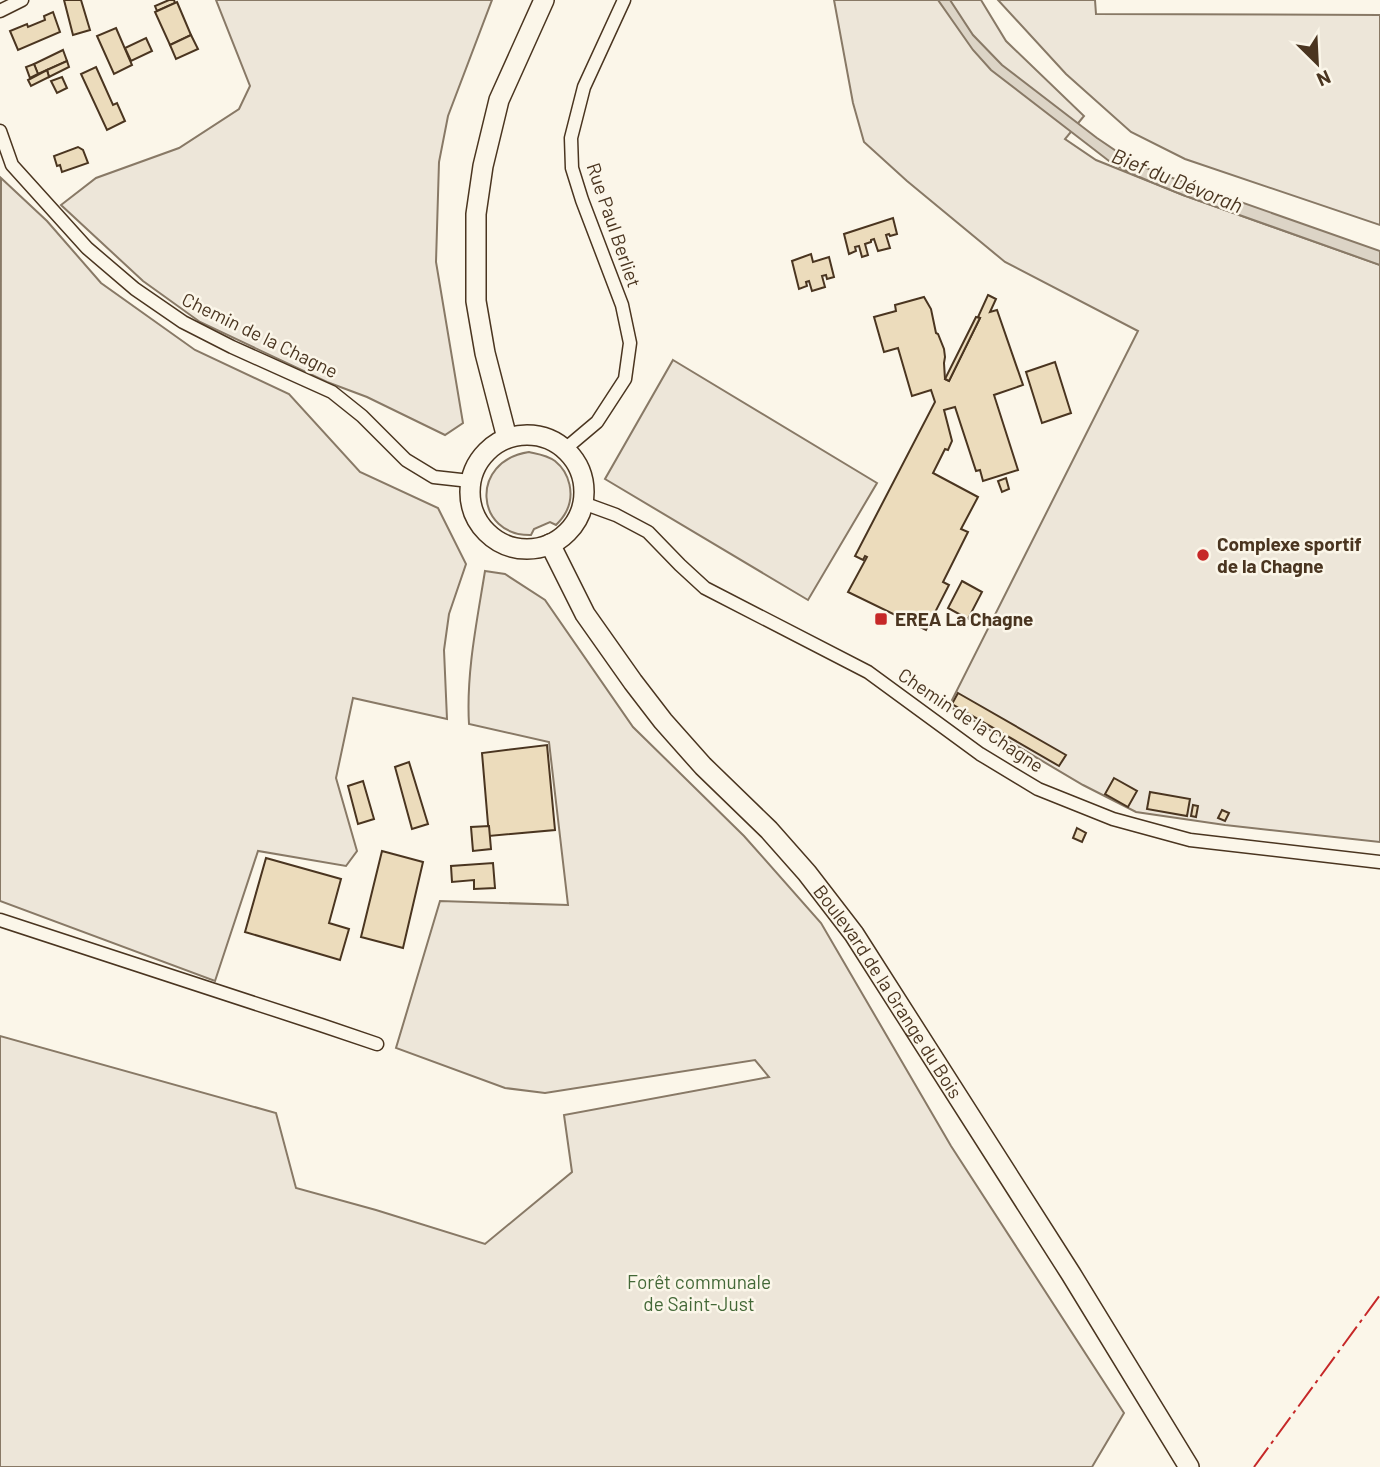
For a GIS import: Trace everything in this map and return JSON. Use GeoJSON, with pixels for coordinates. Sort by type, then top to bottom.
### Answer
{"type":"FeatureCollection","features":[{"type":"Feature","properties":{"kind":"main road"},"geometry":{"type":"LineString","coordinates":[[507,438],[485,353],[476,301],[476,214],[483,166],[499,100],[544,0]]}},
{"type":"Feature","properties":{"kind":"main road"},"geometry":{"type":"LineString","coordinates":[[521,434],[551,440],[565,449],[577,464],[584,483],[583,503],[572,527],[550,544],[523,549],[510,547],[486,533],[477,522],[469,495],[470,481],[483,455],[494,445],[521,434]]}},
{"type":"Feature","properties":{"kind":"main road","name":"Boulevard de la Grange du Bois"},"geometry":{"type":"LineString","coordinates":[[550,544],[585,614],[663,721],[703,766],[769,830],[807,873],[854,934],[1071,1274],[1189,1467]]}},
{"type":"Feature","properties":{"kind":"street"},"geometry":{"type":"LineString","coordinates":[[0,11],[22,0]]}},
{"type":"Feature","properties":{"kind":"street","name":"Rue Paul Berliet"},"geometry":{"type":"LineString","coordinates":[[565,449],[597,422],[625,379],[630,343],[622,304],[572,168],[571,138],[584,87],[624,0]]}},
{"type":"Feature","properties":{"kind":"street","name":"Chemin de la Chagne"},"geometry":{"type":"LineString","coordinates":[[0,131],[12,165],[87,248],[135,289],[183,322],[332,392],[362,416],[406,460],[434,477],[470,481]]}},
{"type":"Feature","properties":{"kind":"street"},"geometry":{"type":"LineString","coordinates":[[0,167],[7,154]]}},
{"type":"Feature","properties":{"kind":"street","name":"Chemin de la Chagne"},"geometry":{"type":"LineString","coordinates":[[583,503],[616,515],[648,532],[705,588],[867,672],[980,754],[1038,789],[1113,819],[1190,839],[1380,862]]}},
{"type":"Feature","properties":{"kind":"street"},"geometry":{"type":"LineString","coordinates":[[0,920],[377,1044]]}},
{"type":"Feature","properties":{"kind":"green space"},"geometry":{"type":"Polygon","coordinates":[[[216,0],[492,0],[448,116],[439,162],[436,262],[463,423],[445,435],[200,322],[143,281],[61,205],[96,178],[179,148],[239,109],[250,86],[216,0]]]}},
{"type":"Feature","properties":{"kind":"green space","name":"Complexe sportif de la Chagne"},"geometry":{"type":"Polygon","coordinates":[[[834,0],[981,0],[1006,41],[1084,116],[1065,139],[1096,160],[1183,195],[1380,265],[1380,842],[1136,812],[1083,785],[949,706],[1138,331],[1005,262],[864,142],[853,103],[834,0]]]}},
{"type":"Feature","properties":{"kind":"green space"},"geometry":{"type":"Polygon","coordinates":[[[998,0],[1095,0],[1096,14],[1380,15],[1380,225],[1185,159],[1131,132],[1066,74],[998,0]]]}},
{"type":"Feature","properties":{"kind":"green space"},"geometry":{"type":"Polygon","coordinates":[[[1,178],[47,221],[101,283],[195,350],[289,394],[360,472],[438,508],[466,564],[449,614],[444,650],[447,719],[353,698],[336,778],[357,851],[346,866],[258,851],[215,981],[0,901],[1,178]]]}},
{"type":"Feature","properties":{"kind":"green space"},"geometry":{"type":"Polygon","coordinates":[[[673,360],[877,483],[808,600],[605,479],[673,360]]]}},
{"type":"Feature","properties":{"kind":"green space"},"geometry":{"type":"Polygon","coordinates":[[[529,452],[555,461],[570,485],[569,505],[559,522],[556,525],[550,522],[534,529],[531,535],[512,532],[499,524],[490,512],[486,497],[489,482],[496,469],[510,458],[529,452]]]}},
{"type":"Feature","properties":{"kind":"green space","name":"Forêt communale de Saint-Just"},"geometry":{"type":"Polygon","coordinates":[[[485,571],[505,574],[545,600],[633,727],[744,836],[821,923],[951,1146],[1124,1413],[1092,1467],[0,1467],[0,1036],[276,1113],[296,1188],[485,1244],[572,1172],[564,1115],[769,1077],[755,1060],[545,1093],[505,1088],[396,1048],[440,901],[568,905],[549,742],[469,724],[471,666],[485,571]]]}},
{"type":"Feature","properties":{"kind":"water","name":"Bief du Dévorah"},"geometry":{"type":"Polygon","coordinates":[[[938,0],[950,0],[973,35],[1002,65],[1134,163],[1380,251],[1380,265],[1183,195],[1132,174],[1109,161],[991,70],[973,50],[938,0]]]}},
{"type":"Feature","properties":{"kind":"building"},"geometry":{"type":"Polygon","coordinates":[[[64,0],[81,0],[90,30],[73,35],[64,0]]]}},
{"type":"Feature","properties":{"kind":"building"},"geometry":{"type":"Polygon","coordinates":[[[174,0],[175,3],[157,11],[155,6],[174,0]]]}},
{"type":"Feature","properties":{"kind":"building"},"geometry":{"type":"Polygon","coordinates":[[[177,2],[191,35],[170,45],[155,12],[177,2]]]}},
{"type":"Feature","properties":{"kind":"building"},"geometry":{"type":"Polygon","coordinates":[[[53,12],[60,32],[18,50],[10,31],[45,20],[44,16],[53,12]]]}},
{"type":"Feature","properties":{"kind":"building"},"geometry":{"type":"Polygon","coordinates":[[[116,28],[132,65],[114,74],[97,36],[116,28]]]}},
{"type":"Feature","properties":{"kind":"building"},"geometry":{"type":"Polygon","coordinates":[[[191,35],[198,49],[176,59],[170,45],[191,35]]]}},
{"type":"Feature","properties":{"kind":"building"},"geometry":{"type":"Polygon","coordinates":[[[146,38],[152,51],[131,61],[125,48],[146,38]]]}},
{"type":"Feature","properties":{"kind":"building"},"geometry":{"type":"Polygon","coordinates":[[[63,50],[67,61],[38,74],[34,64],[63,50]]]}},
{"type":"Feature","properties":{"kind":"building"},"geometry":{"type":"Polygon","coordinates":[[[67,61],[69,67],[49,77],[47,70],[67,61]]]}},
{"type":"Feature","properties":{"kind":"building"},"geometry":{"type":"Polygon","coordinates":[[[34,64],[38,74],[30,78],[26,67],[34,64]]]}},
{"type":"Feature","properties":{"kind":"building"},"geometry":{"type":"Polygon","coordinates":[[[96,67],[113,105],[117,103],[125,121],[107,130],[81,74],[96,67]]]}},
{"type":"Feature","properties":{"kind":"building"},"geometry":{"type":"Polygon","coordinates":[[[47,70],[49,77],[31,86],[28,80],[47,70]]]}},
{"type":"Feature","properties":{"kind":"building"},"geometry":{"type":"Polygon","coordinates":[[[62,77],[67,88],[57,93],[51,81],[62,77]]]}},
{"type":"Feature","properties":{"kind":"building"},"geometry":{"type":"Polygon","coordinates":[[[78,147],[83,150],[88,163],[62,172],[54,156],[78,147]]]}},
{"type":"Feature","properties":{"kind":"building"},"geometry":{"type":"Polygon","coordinates":[[[893,218],[897,234],[886,235],[890,248],[878,251],[874,239],[865,244],[868,255],[862,257],[859,246],[849,254],[844,234],[893,218]]]}},
{"type":"Feature","properties":{"kind":"building"},"geometry":{"type":"Polygon","coordinates":[[[811,254],[813,262],[829,257],[834,277],[827,279],[826,275],[822,276],[825,287],[812,291],[809,281],[806,282],[807,286],[799,289],[792,261],[811,254]]]}},
{"type":"Feature","properties":{"kind":"building"},"geometry":{"type":"Polygon","coordinates":[[[988,295],[996,299],[990,312],[997,310],[1023,385],[994,395],[1018,470],[983,481],[980,470],[976,471],[955,407],[944,410],[952,441],[933,473],[978,497],[961,529],[968,532],[943,582],[949,585],[926,630],[848,592],[867,557],[863,560],[855,556],[935,402],[931,390],[912,396],[898,348],[884,352],[874,317],[896,311],[895,305],[924,297],[931,309],[936,333],[944,349],[945,379],[949,381],[980,318],[978,317],[988,295]]]}},
{"type":"Feature","properties":{"kind":"building"},"geometry":{"type":"Polygon","coordinates":[[[976,317],[980,318],[949,381],[945,379],[976,317]]]}},
{"type":"Feature","properties":{"kind":"building"},"geometry":{"type":"Polygon","coordinates":[[[1055,362],[1071,413],[1042,423],[1026,372],[1055,362]]]}},
{"type":"Feature","properties":{"kind":"building"},"geometry":{"type":"Polygon","coordinates":[[[1006,478],[1009,489],[1002,492],[998,481],[1006,478]]]}},
{"type":"Feature","properties":{"kind":"building"},"geometry":{"type":"Polygon","coordinates":[[[962,581],[982,592],[968,619],[948,608],[962,581]]]}},
{"type":"Feature","properties":{"kind":"building"},"geometry":{"type":"Polygon","coordinates":[[[958,693],[1066,755],[1059,766],[952,704],[958,693]]]}},
{"type":"Feature","properties":{"kind":"building"},"geometry":{"type":"Polygon","coordinates":[[[547,745],[555,830],[489,836],[482,753],[547,745]]]}},
{"type":"Feature","properties":{"kind":"building"},"geometry":{"type":"Polygon","coordinates":[[[409,762],[428,824],[412,829],[395,767],[409,762]]]}},
{"type":"Feature","properties":{"kind":"building"},"geometry":{"type":"Polygon","coordinates":[[[1114,778],[1137,791],[1128,807],[1105,794],[1114,778]]]}},
{"type":"Feature","properties":{"kind":"building"},"geometry":{"type":"Polygon","coordinates":[[[363,781],[374,819],[358,824],[348,786],[363,781]]]}},
{"type":"Feature","properties":{"kind":"building"},"geometry":{"type":"Polygon","coordinates":[[[1150,792],[1190,799],[1187,816],[1147,809],[1150,792]]]}},
{"type":"Feature","properties":{"kind":"building"},"geometry":{"type":"Polygon","coordinates":[[[1193,805],[1198,806],[1196,817],[1191,816],[1193,805]]]}},
{"type":"Feature","properties":{"kind":"building"},"geometry":{"type":"Polygon","coordinates":[[[1222,810],[1229,813],[1225,821],[1218,818],[1222,810]]]}},
{"type":"Feature","properties":{"kind":"building"},"geometry":{"type":"Polygon","coordinates":[[[489,826],[491,849],[473,851],[471,827],[489,826]]]}},
{"type":"Feature","properties":{"kind":"building"},"geometry":{"type":"Polygon","coordinates":[[[1077,828],[1086,833],[1082,842],[1073,838],[1077,828]]]}},
{"type":"Feature","properties":{"kind":"building"},"geometry":{"type":"Polygon","coordinates":[[[382,851],[423,862],[403,948],[361,937],[382,851]]]}},
{"type":"Feature","properties":{"kind":"building"},"geometry":{"type":"Polygon","coordinates":[[[266,858],[341,879],[329,923],[349,929],[340,960],[245,932],[266,858]]]}},
{"type":"Feature","properties":{"kind":"building"},"geometry":{"type":"Polygon","coordinates":[[[493,863],[495,888],[474,889],[474,880],[452,882],[451,866],[493,863]]]}},
{"type":"Feature","properties":{"kind":"power"},"geometry":{"type":"LineString","coordinates":[[1254,1467],[1380,1295]]}},
{"type":"Feature","properties":{"kind":"place","name":"Complexe sportif de la Chagne"},"geometry":{"type":"Point","coordinates":[1203,555]}},
{"type":"Feature","properties":{"kind":"place","name":"EREA La Chagne"},"geometry":{"type":"Point","coordinates":[881,619]}}]}
